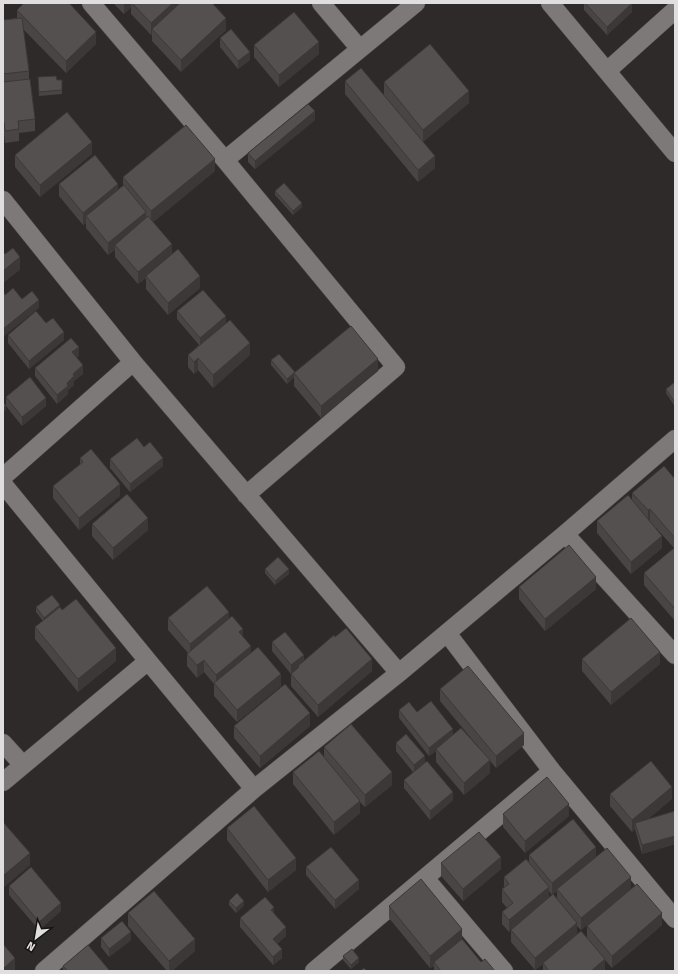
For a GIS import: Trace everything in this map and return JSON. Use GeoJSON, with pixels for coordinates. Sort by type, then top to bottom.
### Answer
{"type":"FeatureCollection","features":[{"type":"Feature","properties":{"kind":"street"},"geometry":{"type":"LineString","coordinates":[[91,3],[225,160],[396,367],[246,495]]}},
{"type":"Feature","properties":{"kind":"street"},"geometry":{"type":"LineString","coordinates":[[321,3],[360,49]]}},
{"type":"Feature","properties":{"kind":"street"},"geometry":{"type":"LineString","coordinates":[[225,160],[416,3]]}},
{"type":"Feature","properties":{"kind":"street"},"geometry":{"type":"LineString","coordinates":[[550,3],[675,153]]}},
{"type":"Feature","properties":{"kind":"street"},"geometry":{"type":"LineString","coordinates":[[607,71],[675,10]]}},
{"type":"Feature","properties":{"kind":"street"},"geometry":{"type":"LineString","coordinates":[[3,200],[133,362],[399,673]]}},
{"type":"Feature","properties":{"kind":"street"},"geometry":{"type":"LineString","coordinates":[[3,477],[133,362]]}},
{"type":"Feature","properties":{"kind":"street"},"geometry":{"type":"LineString","coordinates":[[44,971],[254,789],[399,673],[565,534],[675,439]]}},
{"type":"Feature","properties":{"kind":"street"},"geometry":{"type":"LineString","coordinates":[[3,484],[254,789]]}},
{"type":"Feature","properties":{"kind":"street"},"geometry":{"type":"LineString","coordinates":[[565,534],[675,655]]}},
{"type":"Feature","properties":{"kind":"street"},"geometry":{"type":"LineString","coordinates":[[446,633],[552,771],[675,919]]}},
{"type":"Feature","properties":{"kind":"street"},"geometry":{"type":"LineString","coordinates":[[3,782],[148,661]]}},
{"type":"Feature","properties":{"kind":"street"},"geometry":{"type":"LineString","coordinates":[[3,743],[23,765]]}},
{"type":"Feature","properties":{"kind":"street"},"geometry":{"type":"LineString","coordinates":[[314,971],[552,771]]}},
{"type":"Feature","properties":{"kind":"street"},"geometry":{"type":"LineString","coordinates":[[425,878],[504,971]]}},
{"type":"Feature","properties":{"kind":"building"},"geometry":{"type":"Polygon","coordinates":[[[24,3],[69,3],[96,32],[66,61],[17,10],[24,3]]]}},
{"type":"Feature","properties":{"kind":"building"},"geometry":{"type":"Polygon","coordinates":[[[132,3],[173,3],[151,23],[132,3]]]}},
{"type":"Feature","properties":{"kind":"building"},"geometry":{"type":"Polygon","coordinates":[[[180,3],[212,3],[226,18],[181,60],[152,29],[180,3]]]}},
{"type":"Feature","properties":{"kind":"building"},"geometry":{"type":"Polygon","coordinates":[[[585,3],[632,3],[607,27],[585,3]]]}},
{"type":"Feature","properties":{"kind":"building"},"geometry":{"type":"Polygon","coordinates":[[[294,12],[319,42],[279,75],[254,45],[294,12]]]}},
{"type":"Feature","properties":{"kind":"building"},"geometry":{"type":"Polygon","coordinates":[[[22,18],[29,71],[3,74],[3,20],[22,18]]]}},
{"type":"Feature","properties":{"kind":"building"},"geometry":{"type":"Polygon","coordinates":[[[231,29],[250,52],[238,61],[220,38],[231,29]]]}},
{"type":"Feature","properties":{"kind":"building"},"geometry":{"type":"Polygon","coordinates":[[[430,44],[469,91],[423,130],[384,82],[430,44]]]}},
{"type":"Feature","properties":{"kind":"building"},"geometry":{"type":"Polygon","coordinates":[[[361,68],[435,156],[418,170],[345,81],[361,68]]]}},
{"type":"Feature","properties":{"kind":"building"},"geometry":{"type":"Polygon","coordinates":[[[56,76],[57,80],[62,80],[62,90],[39,92],[38,77],[56,76]]]}},
{"type":"Feature","properties":{"kind":"building"},"geometry":{"type":"Polygon","coordinates":[[[30,79],[35,119],[18,121],[19,129],[5,131],[3,122],[3,82],[30,79]]]}},
{"type":"Feature","properties":{"kind":"building"},"geometry":{"type":"Polygon","coordinates":[[[308,104],[315,111],[255,161],[248,153],[308,104]]]}},
{"type":"Feature","properties":{"kind":"building"},"geometry":{"type":"Polygon","coordinates":[[[67,112],[92,142],[40,185],[15,155],[67,112]]]}},
{"type":"Feature","properties":{"kind":"building"},"geometry":{"type":"Polygon","coordinates":[[[186,125],[215,159],[151,211],[123,177],[186,125]]]}},
{"type":"Feature","properties":{"kind":"building"},"geometry":{"type":"Polygon","coordinates":[[[95,155],[118,184],[83,213],[59,184],[95,155]]]}},
{"type":"Feature","properties":{"kind":"building"},"geometry":{"type":"Polygon","coordinates":[[[284,183],[302,203],[293,211],[275,191],[284,183]]]}},
{"type":"Feature","properties":{"kind":"building"},"geometry":{"type":"Polygon","coordinates":[[[124,185],[146,212],[108,243],[86,216],[124,185]]]}},
{"type":"Feature","properties":{"kind":"building"},"geometry":{"type":"Polygon","coordinates":[[[148,216],[172,244],[138,272],[115,245],[148,216]]]}},
{"type":"Feature","properties":{"kind":"building"},"geometry":{"type":"Polygon","coordinates":[[[13,248],[20,257],[3,271],[3,252],[5,254],[13,248]]]}},
{"type":"Feature","properties":{"kind":"building"},"geometry":{"type":"Polygon","coordinates":[[[178,249],[200,276],[168,303],[146,276],[178,249]]]}},
{"type":"Feature","properties":{"kind":"building"},"geometry":{"type":"Polygon","coordinates":[[[13,288],[22,299],[32,291],[39,300],[3,329],[3,293],[4,292],[5,295],[13,288]]]}},
{"type":"Feature","properties":{"kind":"building"},"geometry":{"type":"Polygon","coordinates":[[[203,290],[226,316],[200,338],[177,311],[203,290]]]}},
{"type":"Feature","properties":{"kind":"building"},"geometry":{"type":"Polygon","coordinates":[[[36,311],[46,323],[53,318],[64,332],[29,361],[8,335],[36,311]]]}},
{"type":"Feature","properties":{"kind":"building"},"geometry":{"type":"Polygon","coordinates":[[[230,320],[250,343],[213,375],[198,358],[194,362],[188,355],[230,320]]]}},
{"type":"Feature","properties":{"kind":"building"},"geometry":{"type":"Polygon","coordinates":[[[351,326],[378,359],[321,406],[294,373],[351,326]]]}},
{"type":"Feature","properties":{"kind":"building"},"geometry":{"type":"Polygon","coordinates":[[[71,338],[79,347],[72,352],[83,365],[73,374],[74,376],[67,383],[68,386],[57,395],[35,368],[71,338]]]}},
{"type":"Feature","properties":{"kind":"building"},"geometry":{"type":"Polygon","coordinates":[[[279,354],[295,372],[287,379],[271,360],[279,354]]]}},
{"type":"Feature","properties":{"kind":"building"},"geometry":{"type":"Polygon","coordinates":[[[30,377],[46,398],[22,417],[6,397],[30,377]]]}},
{"type":"Feature","properties":{"kind":"building"},"geometry":{"type":"Polygon","coordinates":[[[675,382],[675,400],[674,401],[666,389],[675,382]]]}},
{"type":"Feature","properties":{"kind":"building"},"geometry":{"type":"Polygon","coordinates":[[[137,438],[144,447],[150,442],[163,458],[130,484],[110,459],[137,438]]]}},
{"type":"Feature","properties":{"kind":"building"},"geometry":{"type":"Polygon","coordinates":[[[91,449],[120,484],[79,518],[53,486],[83,462],[80,458],[91,449]]]}},
{"type":"Feature","properties":{"kind":"building"},"geometry":{"type":"Polygon","coordinates":[[[664,466],[675,479],[675,538],[650,509],[648,510],[632,493],[664,466]]]}},
{"type":"Feature","properties":{"kind":"building"},"geometry":{"type":"Polygon","coordinates":[[[127,494],[148,518],[113,548],[92,524],[127,494]]]}},
{"type":"Feature","properties":{"kind":"building"},"geometry":{"type":"Polygon","coordinates":[[[628,495],[662,536],[631,562],[597,521],[628,495]]]}},
{"type":"Feature","properties":{"kind":"building"},"geometry":{"type":"Polygon","coordinates":[[[569,545],[596,577],[545,619],[519,587],[569,545]]]}},
{"type":"Feature","properties":{"kind":"building"},"geometry":{"type":"Polygon","coordinates":[[[674,548],[675,550],[675,609],[644,573],[674,548]]]}},
{"type":"Feature","properties":{"kind":"building"},"geometry":{"type":"Polygon","coordinates":[[[278,557],[289,569],[275,581],[265,569],[278,557]]]}},
{"type":"Feature","properties":{"kind":"building"},"geometry":{"type":"Polygon","coordinates":[[[207,586],[229,612],[190,644],[168,618],[207,586]]]}},
{"type":"Feature","properties":{"kind":"building"},"geometry":{"type":"Polygon","coordinates":[[[52,595],[60,605],[44,618],[36,607],[52,595]]]}},
{"type":"Feature","properties":{"kind":"building"},"geometry":{"type":"Polygon","coordinates":[[[76,599],[116,648],[78,679],[35,627],[60,607],[62,610],[76,599]]]}},
{"type":"Feature","properties":{"kind":"building"},"geometry":{"type":"Polygon","coordinates":[[[232,616],[243,629],[239,632],[251,646],[216,675],[204,660],[197,665],[187,654],[232,616]]]}},
{"type":"Feature","properties":{"kind":"building"},"geometry":{"type":"Polygon","coordinates":[[[631,618],[660,652],[611,692],[582,659],[631,618]]]}},
{"type":"Feature","properties":{"kind":"building"},"geometry":{"type":"Polygon","coordinates":[[[346,628],[372,659],[318,705],[291,674],[299,667],[298,666],[334,635],[335,637],[346,628]]]}},
{"type":"Feature","properties":{"kind":"building"},"geometry":{"type":"Polygon","coordinates":[[[285,632],[304,655],[291,665],[272,642],[285,632]]]}},
{"type":"Feature","properties":{"kind":"building"},"geometry":{"type":"Polygon","coordinates":[[[258,647],[281,674],[237,710],[214,683],[258,647]]]}},
{"type":"Feature","properties":{"kind":"building"},"geometry":{"type":"Polygon","coordinates":[[[468,666],[524,733],[496,756],[440,689],[468,666]]]}},
{"type":"Feature","properties":{"kind":"building"},"geometry":{"type":"Polygon","coordinates":[[[285,684],[310,713],[260,756],[234,726],[285,684]]]}},
{"type":"Feature","properties":{"kind":"building"},"geometry":{"type":"Polygon","coordinates":[[[431,701],[453,729],[429,748],[399,710],[409,702],[417,712],[431,701]]]}},
{"type":"Feature","properties":{"kind":"building"},"geometry":{"type":"Polygon","coordinates":[[[351,724],[392,772],[365,795],[324,747],[351,724]]]}},
{"type":"Feature","properties":{"kind":"building"},"geometry":{"type":"Polygon","coordinates":[[[461,728],[490,760],[464,783],[436,749],[461,728]]]}},
{"type":"Feature","properties":{"kind":"building"},"geometry":{"type":"Polygon","coordinates":[[[406,734],[425,756],[414,765],[396,743],[406,734]]]}},
{"type":"Feature","properties":{"kind":"building"},"geometry":{"type":"Polygon","coordinates":[[[319,751],[360,801],[334,822],[293,772],[319,751]]]}},
{"type":"Feature","properties":{"kind":"building"},"geometry":{"type":"Polygon","coordinates":[[[427,761],[453,792],[430,811],[404,780],[427,761]]]}},
{"type":"Feature","properties":{"kind":"building"},"geometry":{"type":"Polygon","coordinates":[[[651,761],[672,787],[632,820],[610,794],[651,761]]]}},
{"type":"Feature","properties":{"kind":"building"},"geometry":{"type":"Polygon","coordinates":[[[547,777],[569,804],[525,841],[503,814],[547,777]]]}},
{"type":"Feature","properties":{"kind":"building"},"geometry":{"type":"Polygon","coordinates":[[[254,806],[296,858],[268,880],[227,828],[254,806]]]}},
{"type":"Feature","properties":{"kind":"building"},"geometry":{"type":"Polygon","coordinates":[[[675,811],[675,836],[642,845],[635,823],[675,811]]]}},
{"type":"Feature","properties":{"kind":"building"},"geometry":{"type":"Polygon","coordinates":[[[573,819],[596,847],[552,883],[529,855],[573,819]]]}},
{"type":"Feature","properties":{"kind":"building"},"geometry":{"type":"Polygon","coordinates":[[[3,822],[30,853],[4,875],[3,874],[3,822]]]}},
{"type":"Feature","properties":{"kind":"building"},"geometry":{"type":"Polygon","coordinates":[[[479,832],[501,857],[463,889],[441,863],[479,832]]]}},
{"type":"Feature","properties":{"kind":"building"},"geometry":{"type":"Polygon","coordinates":[[[331,847],[359,880],[335,900],[306,867],[331,847]]]}},
{"type":"Feature","properties":{"kind":"building"},"geometry":{"type":"Polygon","coordinates":[[[607,848],[631,877],[581,918],[557,889],[607,848]]]}},
{"type":"Feature","properties":{"kind":"building"},"geometry":{"type":"Polygon","coordinates":[[[526,859],[549,887],[509,920],[502,912],[513,903],[502,889],[509,884],[504,877],[526,859]]]}},
{"type":"Feature","properties":{"kind":"building"},"geometry":{"type":"Polygon","coordinates":[[[31,867],[61,903],[39,922],[9,886],[31,867]]]}},
{"type":"Feature","properties":{"kind":"building"},"geometry":{"type":"Polygon","coordinates":[[[421,879],[462,929],[430,956],[389,906],[421,879]]]}},
{"type":"Feature","properties":{"kind":"building"},"geometry":{"type":"Polygon","coordinates":[[[637,884],[662,913],[612,956],[587,926],[637,884]]]}},
{"type":"Feature","properties":{"kind":"building"},"geometry":{"type":"Polygon","coordinates":[[[154,891],[195,939],[169,961],[128,913],[154,891]]]}},
{"type":"Feature","properties":{"kind":"building"},"geometry":{"type":"Polygon","coordinates":[[[237,893],[244,901],[236,908],[229,901],[237,893]]]}},
{"type":"Feature","properties":{"kind":"building"},"geometry":{"type":"Polygon","coordinates":[[[553,894],[577,923],[535,958],[511,930],[553,894]]]}},
{"type":"Feature","properties":{"kind":"building"},"geometry":{"type":"Polygon","coordinates":[[[265,897],[274,907],[271,910],[286,927],[273,939],[282,949],[273,957],[240,918],[265,897]]]}},
{"type":"Feature","properties":{"kind":"building"},"geometry":{"type":"Polygon","coordinates":[[[122,921],[131,932],[109,949],[101,938],[122,921]]]}},
{"type":"Feature","properties":{"kind":"building"},"geometry":{"type":"Polygon","coordinates":[[[581,931],[605,959],[591,971],[549,971],[543,963],[581,931]]]}},
{"type":"Feature","properties":{"kind":"building"},"geometry":{"type":"Polygon","coordinates":[[[462,939],[481,962],[485,959],[495,971],[441,971],[434,962],[462,939]]]}},
{"type":"Feature","properties":{"kind":"building"},"geometry":{"type":"Polygon","coordinates":[[[3,944],[15,958],[3,969],[3,944]]]}},
{"type":"Feature","properties":{"kind":"building"},"geometry":{"type":"Polygon","coordinates":[[[88,945],[110,971],[68,971],[63,966],[88,945]]]}},
{"type":"Feature","properties":{"kind":"building"},"geometry":{"type":"Polygon","coordinates":[[[352,949],[359,958],[351,965],[343,956],[352,949]]]}},
{"type":"Feature","properties":{"kind":"building"},"geometry":{"type":"Polygon","coordinates":[[[364,968],[367,971],[360,971],[364,968]]]}}]}
